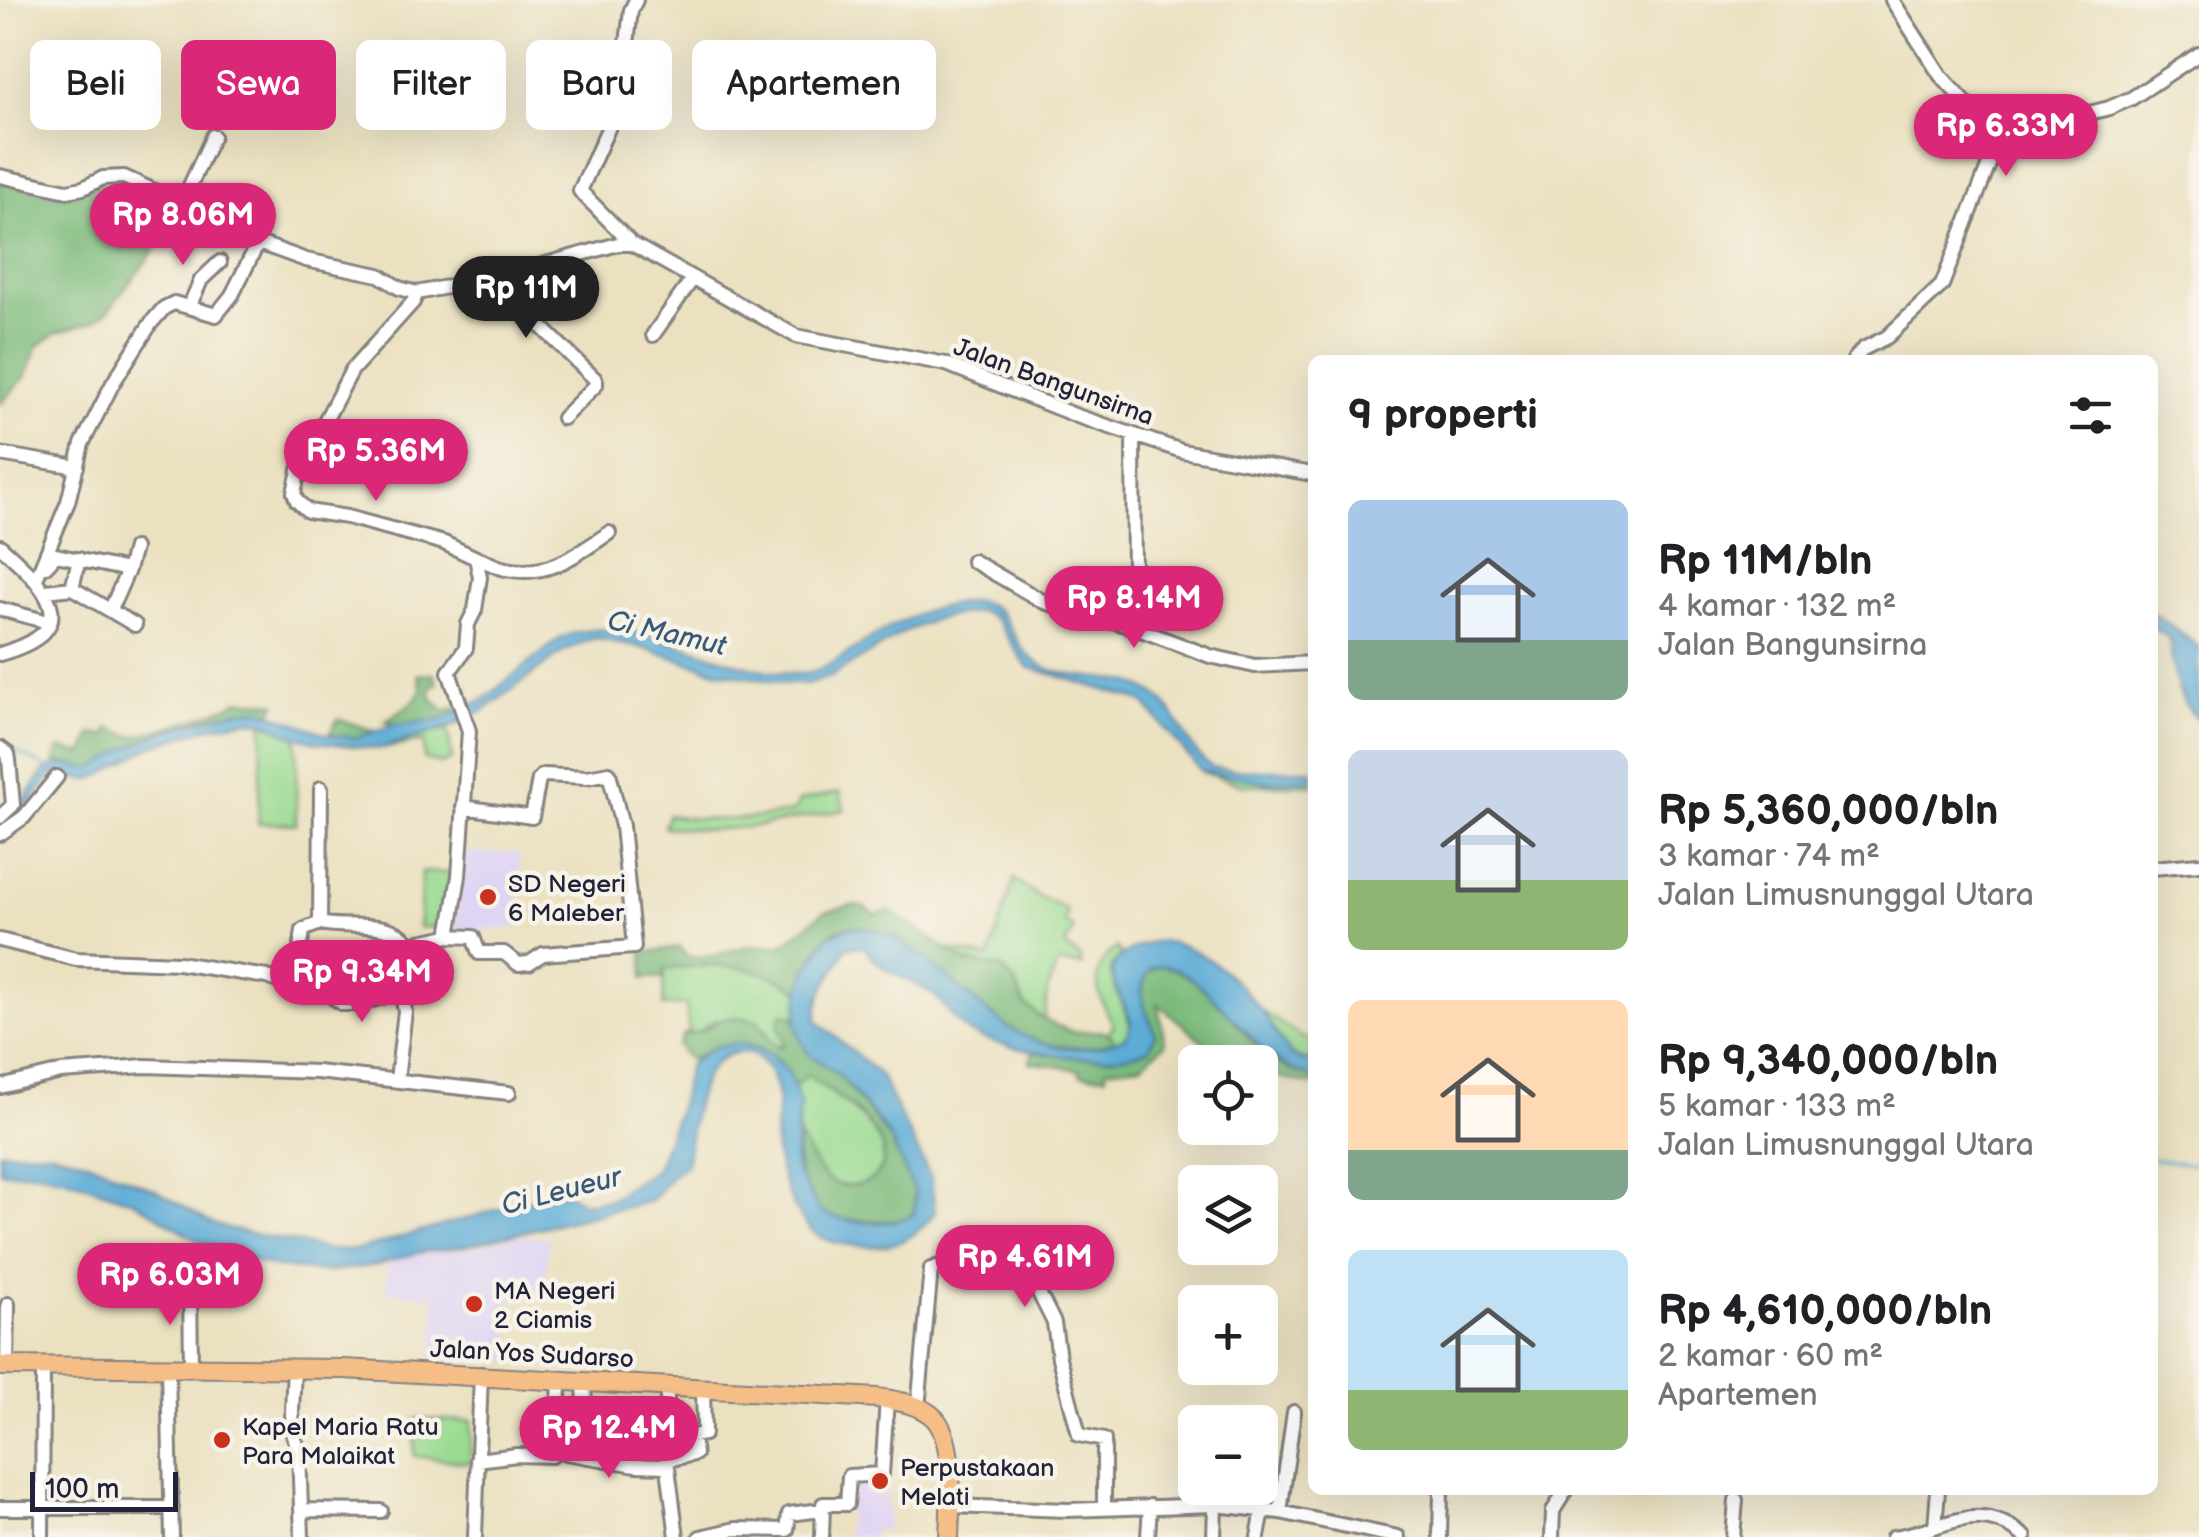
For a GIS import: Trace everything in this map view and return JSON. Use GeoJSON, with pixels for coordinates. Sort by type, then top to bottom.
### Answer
{"type":"FeatureCollection","features":[{"type":"Feature","properties":{"kind":"main road","name":"Jalan Yos Sudarso"},"geometry":{"type":"LineString","coordinates":[[4,1366],[480,1374],[887,1399],[918,1408]]}},
{"type":"Feature","properties":{"kind":"main road"},"geometry":{"type":"LineString","coordinates":[[918,1408],[935,1417],[944,1433],[950,1506],[948,1537]]}},
{"type":"Feature","properties":{"kind":"street","name":"Jalan Bangunsirna"},"geometry":{"type":"LineString","coordinates":[[636,0],[631,10],[620,102],[580,191],[632,244],[796,336],[941,362],[1133,435],[1198,455],[1308,473]]}},
{"type":"Feature","properties":{"kind":"street"},"geometry":{"type":"LineString","coordinates":[[1892,0],[1941,76],[1998,138]]}},
{"type":"Feature","properties":{"kind":"street"},"geometry":{"type":"LineString","coordinates":[[1998,138],[2120,103],[2199,54]]}},
{"type":"Feature","properties":{"kind":"street"},"geometry":{"type":"LineString","coordinates":[[181,205],[213,136]]}},
{"type":"Feature","properties":{"kind":"street"},"geometry":{"type":"LineString","coordinates":[[1858,355],[1887,337],[1942,285],[1998,138]]}},
{"type":"Feature","properties":{"kind":"street"},"geometry":{"type":"LineString","coordinates":[[0,176],[67,191],[112,176],[124,177],[213,225],[258,243],[328,266],[379,274],[399,288],[417,293],[618,244],[632,244]]}},
{"type":"Feature","properties":{"kind":"street"},"geometry":{"type":"LineString","coordinates":[[40,584],[94,418],[151,323],[168,305],[177,303],[218,314],[258,243]]}},
{"type":"Feature","properties":{"kind":"street"},"geometry":{"type":"LineString","coordinates":[[189,307],[200,280],[220,262]]}},
{"type":"Feature","properties":{"kind":"street"},"geometry":{"type":"LineString","coordinates":[[653,334],[693,278]]}},
{"type":"Feature","properties":{"kind":"street"},"geometry":{"type":"LineString","coordinates":[[487,279],[596,380],[596,385],[563,418]]}},
{"type":"Feature","properties":{"kind":"street"},"geometry":{"type":"LineString","coordinates":[[417,293],[352,370],[300,470],[294,493],[297,502],[308,511],[347,517],[444,543],[507,569],[542,570],[560,565],[609,533]]}},
{"type":"Feature","properties":{"kind":"street"},"geometry":{"type":"LineString","coordinates":[[1130,626],[1134,583],[1133,435]]}},
{"type":"Feature","properties":{"kind":"street"},"geometry":{"type":"LineString","coordinates":[[0,454],[76,467]]}},
{"type":"Feature","properties":{"kind":"street"},"geometry":{"type":"LineString","coordinates":[[0,546],[40,584],[51,610],[36,642],[0,654]]}},
{"type":"Feature","properties":{"kind":"street"},"geometry":{"type":"LineString","coordinates":[[110,610],[134,548]]}},
{"type":"Feature","properties":{"kind":"street"},"geometry":{"type":"LineString","coordinates":[[40,584],[52,557],[128,570]]}},
{"type":"Feature","properties":{"kind":"street"},"geometry":{"type":"LineString","coordinates":[[448,936],[457,893],[466,714],[449,672],[466,648],[480,577],[476,558]]}},
{"type":"Feature","properties":{"kind":"street"},"geometry":{"type":"LineString","coordinates":[[72,588],[79,559]]}},
{"type":"Feature","properties":{"kind":"street"},"geometry":{"type":"LineString","coordinates":[[973,560],[1044,602],[1235,662],[1278,667],[1308,664]]}},
{"type":"Feature","properties":{"kind":"street"},"geometry":{"type":"LineString","coordinates":[[40,584],[72,588],[135,625]]}},
{"type":"Feature","properties":{"kind":"street"},"geometry":{"type":"LineString","coordinates":[[0,609],[48,622]]}},
{"type":"Feature","properties":{"kind":"street"},"geometry":{"type":"LineString","coordinates":[[0,748],[8,754],[13,805],[0,817]]}},
{"type":"Feature","properties":{"kind":"street"},"geometry":{"type":"LineString","coordinates":[[410,944],[471,936],[479,953],[504,953],[518,964],[543,954],[634,946],[622,826],[608,773],[543,775],[532,818],[463,807]]}},
{"type":"Feature","properties":{"kind":"street"},"geometry":{"type":"LineString","coordinates":[[0,834],[24,817],[58,777]]}},
{"type":"Feature","properties":{"kind":"street"},"geometry":{"type":"LineString","coordinates":[[320,924],[322,788]]}},
{"type":"Feature","properties":{"kind":"street"},"geometry":{"type":"LineString","coordinates":[[2158,867],[2199,864]]}},
{"type":"Feature","properties":{"kind":"street"},"geometry":{"type":"LineString","coordinates":[[295,988],[304,930],[320,924],[381,928],[399,933],[410,944]]}},
{"type":"Feature","properties":{"kind":"street"},"geometry":{"type":"LineString","coordinates":[[0,940],[76,959],[210,968],[267,977],[295,988],[320,991],[343,1004],[383,997],[399,982]]}},
{"type":"Feature","properties":{"kind":"street"},"geometry":{"type":"LineString","coordinates":[[398,1080],[405,1011],[399,982],[410,944]]}},
{"type":"Feature","properties":{"kind":"street"},"geometry":{"type":"LineString","coordinates":[[0,1086],[61,1072],[146,1066],[317,1072],[509,1093]]}},
{"type":"Feature","properties":{"kind":"street"},"geometry":{"type":"LineString","coordinates":[[918,1408],[930,1268],[1000,1258],[1026,1266],[1054,1323],[1079,1434],[1104,1439],[1104,1510]]}},
{"type":"Feature","properties":{"kind":"street"},"geometry":{"type":"LineString","coordinates":[[181,1270],[190,1282],[191,1369]]}},
{"type":"Feature","properties":{"kind":"street"},"geometry":{"type":"LineString","coordinates":[[4,1366],[8,1304]]}},
{"type":"Feature","properties":{"kind":"street"},"geometry":{"type":"LineString","coordinates":[[42,1537],[43,1367]]}},
{"type":"Feature","properties":{"kind":"street"},"geometry":{"type":"LineString","coordinates":[[294,1368],[293,1434],[299,1451],[302,1537]]}},
{"type":"Feature","properties":{"kind":"street"},"geometry":{"type":"LineString","coordinates":[[168,1369],[172,1537]]}},
{"type":"Feature","properties":{"kind":"street"},"geometry":{"type":"LineString","coordinates":[[475,1537],[480,1374]]}},
{"type":"Feature","properties":{"kind":"street"},"geometry":{"type":"LineString","coordinates":[[477,1460],[551,1456],[561,1379]]}},
{"type":"Feature","properties":{"kind":"street"},"geometry":{"type":"LineString","coordinates":[[584,1381],[587,1457]]}},
{"type":"Feature","properties":{"kind":"street"},"geometry":{"type":"LineString","coordinates":[[666,1385],[667,1463],[677,1537]]}},
{"type":"Feature","properties":{"kind":"street"},"geometry":{"type":"LineString","coordinates":[[554,1451],[667,1463],[692,1457],[692,1436],[704,1434],[703,1387]]}},
{"type":"Feature","properties":{"kind":"street"},"geometry":{"type":"LineString","coordinates":[[822,1537],[824,1504],[848,1502],[850,1475],[882,1474],[887,1399]]}},
{"type":"Feature","properties":{"kind":"street"},"geometry":{"type":"LineString","coordinates":[[1280,1512],[1294,1412]]}},
{"type":"Feature","properties":{"kind":"street"},"geometry":{"type":"LineString","coordinates":[[1440,1537],[1441,1495]]}},
{"type":"Feature","properties":{"kind":"street"},"geometry":{"type":"LineString","coordinates":[[1552,1537],[1552,1511],[1563,1495]]}},
{"type":"Feature","properties":{"kind":"street"},"geometry":{"type":"LineString","coordinates":[[1935,1527],[1938,1495]]}},
{"type":"Feature","properties":{"kind":"street"},"geometry":{"type":"LineString","coordinates":[[1734,1537],[1736,1500]]}},
{"type":"Feature","properties":{"kind":"street"},"geometry":{"type":"LineString","coordinates":[[950,1506],[1104,1510],[1215,1505],[1280,1512],[1326,1530],[1398,1537]]}},
{"type":"Feature","properties":{"kind":"street"},"geometry":{"type":"LineString","coordinates":[[1214,1537],[1215,1505]]}},
{"type":"Feature","properties":{"kind":"street"},"geometry":{"type":"LineString","coordinates":[[1148,1537],[1150,1506]]}},
{"type":"Feature","properties":{"kind":"street"},"geometry":{"type":"LineString","coordinates":[[0,1508],[172,1508]]}},
{"type":"Feature","properties":{"kind":"street"},"geometry":{"type":"LineString","coordinates":[[301,1510],[382,1512]]}},
{"type":"Feature","properties":{"kind":"street"},"geometry":{"type":"LineString","coordinates":[[700,1537],[736,1529],[762,1533],[787,1530],[789,1514],[822,1510]]}},
{"type":"Feature","properties":{"kind":"street"},"geometry":{"type":"LineString","coordinates":[[1258,1537],[1263,1510]]}},
{"type":"Feature","properties":{"kind":"street"},"geometry":{"type":"LineString","coordinates":[[1893,1537],[1960,1517],[2002,1522],[2025,1537]]}},
{"type":"Feature","properties":{"kind":"shaded area","name":"SD Negeri 6 Maleber"},"geometry":{"type":"Polygon","coordinates":[[[462,852],[519,853],[518,927],[455,932],[462,852]]]}},
{"type":"Feature","properties":{"kind":"shaded area","name":"MA Negeri 2 Ciamis"},"geometry":{"type":"Polygon","coordinates":[[[519,1235],[549,1237],[546,1292],[514,1290],[508,1362],[433,1359],[436,1296],[387,1292],[388,1262],[419,1253],[467,1249],[519,1235]]]}},
{"type":"Feature","properties":{"kind":"shaded area"},"geometry":{"type":"Polygon","coordinates":[[[888,1476],[887,1530],[873,1530],[873,1537],[847,1537],[849,1477],[888,1476]]]}},
{"type":"Feature","properties":{"kind":"green space"},"geometry":{"type":"Polygon","coordinates":[[[0,181],[63,194],[103,183],[99,217],[117,221],[125,182],[179,211],[107,312],[93,322],[56,333],[37,347],[27,375],[0,404],[0,181]]]}},
{"type":"Feature","properties":{"kind":"green space"},"geometry":{"type":"Polygon","coordinates":[[[434,674],[437,683],[430,690],[433,700],[445,711],[460,706],[462,711],[424,724],[404,726],[385,722],[412,703],[422,690],[418,675],[434,674]]]}},
{"type":"Feature","properties":{"kind":"green space"},"geometry":{"type":"Polygon","coordinates":[[[239,700],[276,703],[272,712],[219,715],[178,727],[93,769],[54,762],[59,748],[84,754],[92,734],[106,736],[109,728],[140,735],[239,700]]]}},
{"type":"Feature","properties":{"kind":"green space"},"geometry":{"type":"Polygon","coordinates":[[[338,719],[378,732],[356,738],[329,735],[338,719]]]}},
{"type":"Feature","properties":{"kind":"green space"},"geometry":{"type":"Polygon","coordinates":[[[263,722],[297,737],[296,824],[258,823],[263,722]]]}},
{"type":"Feature","properties":{"kind":"green space"},"geometry":{"type":"Polygon","coordinates":[[[448,728],[452,759],[441,764],[424,759],[424,741],[380,749],[448,728]]]}},
{"type":"Feature","properties":{"kind":"green space"},"geometry":{"type":"Polygon","coordinates":[[[1202,772],[1267,782],[1308,780],[1308,785],[1243,785],[1202,772]]]}},
{"type":"Feature","properties":{"kind":"green space"},"geometry":{"type":"Polygon","coordinates":[[[840,792],[844,810],[760,826],[711,830],[664,827],[668,815],[715,819],[763,817],[793,812],[800,801],[840,792]]]}},
{"type":"Feature","properties":{"kind":"green space"},"geometry":{"type":"Polygon","coordinates":[[[422,872],[451,873],[447,928],[419,927],[422,872]]]}},
{"type":"Feature","properties":{"kind":"green space"},"geometry":{"type":"Polygon","coordinates":[[[1014,879],[1067,910],[1065,923],[1073,926],[1073,932],[1066,947],[1080,957],[1082,965],[1058,963],[1048,988],[1044,1020],[1024,1004],[1016,984],[1001,967],[966,962],[945,949],[989,958],[1014,879]]]}},
{"type":"Feature","properties":{"kind":"green space"},"geometry":{"type":"Polygon","coordinates":[[[853,905],[876,915],[889,911],[966,962],[1000,967],[1016,984],[1024,1004],[1044,1020],[1072,1032],[1102,1031],[1112,1036],[1114,1043],[1068,1047],[1023,1036],[927,961],[873,929],[849,926],[828,936],[814,955],[800,991],[768,975],[718,965],[664,970],[664,977],[644,978],[643,953],[679,947],[688,957],[713,956],[743,947],[783,945],[824,912],[853,905]]]}},
{"type":"Feature","properties":{"kind":"green space"},"geometry":{"type":"Polygon","coordinates":[[[1116,948],[1121,954],[1112,965],[1111,974],[1131,1027],[1126,1036],[1114,1043],[1108,1033],[1114,1025],[1100,995],[1098,975],[1106,957],[1116,948]]]}},
{"type":"Feature","properties":{"kind":"green space"},"geometry":{"type":"Polygon","coordinates":[[[1161,965],[1183,974],[1203,987],[1256,1045],[1205,1045],[1158,1004],[1165,1044],[1141,1065],[1106,1069],[1106,1076],[1080,1075],[1080,1070],[1030,1062],[1033,1051],[1093,1058],[1145,1051],[1151,1021],[1141,989],[1146,975],[1161,965]]]}},
{"type":"Feature","properties":{"kind":"green space"},"geometry":{"type":"Polygon","coordinates":[[[683,967],[757,971],[800,991],[796,1022],[793,1016],[778,1026],[786,1044],[776,1046],[765,1028],[715,1020],[696,1034],[689,1033],[686,1005],[663,1006],[664,970],[683,967]]]}},
{"type":"Feature","properties":{"kind":"green space"},"geometry":{"type":"Polygon","coordinates":[[[1262,1011],[1308,1039],[1308,1060],[1295,1057],[1262,1011]]]}},
{"type":"Feature","properties":{"kind":"green space"},"geometry":{"type":"Polygon","coordinates":[[[782,1013],[794,1016],[807,1052],[840,1076],[894,1144],[915,1193],[914,1214],[891,1221],[847,1219],[818,1209],[801,1181],[799,1137],[824,1176],[832,1182],[853,1186],[872,1179],[883,1162],[883,1151],[872,1127],[852,1107],[807,1075],[795,1086],[776,1059],[764,1051],[737,1045],[692,1060],[678,1046],[684,1034],[724,1019],[743,1018],[758,1021],[779,1047],[785,1044],[778,1026],[782,1013]]]}},
{"type":"Feature","properties":{"kind":"green space"},"geometry":{"type":"Polygon","coordinates":[[[1278,1062],[1308,1075],[1308,1084],[1278,1077],[1278,1062]]]}},
{"type":"Feature","properties":{"kind":"green space"},"geometry":{"type":"Polygon","coordinates":[[[807,1075],[857,1113],[880,1142],[882,1165],[868,1181],[847,1186],[835,1184],[825,1178],[808,1154],[799,1135],[795,1086],[807,1075]]]}},
{"type":"Feature","properties":{"kind":"green space"},"geometry":{"type":"Polygon","coordinates":[[[416,1419],[472,1421],[470,1463],[414,1456],[416,1419]]]}},
{"type":"Feature","properties":{"kind":"water"},"geometry":{"type":"Polygon","coordinates":[[[976,601],[988,604],[1003,617],[1024,651],[1046,667],[1143,687],[1164,703],[1196,751],[1212,767],[1308,770],[1308,780],[1267,782],[1202,772],[1142,701],[1027,667],[995,618],[979,611],[938,618],[906,631],[830,677],[808,684],[786,684],[716,671],[636,646],[594,638],[565,650],[486,709],[455,725],[380,749],[317,742],[268,723],[248,720],[210,727],[152,746],[87,780],[52,775],[33,801],[0,829],[0,821],[20,807],[44,771],[51,767],[64,764],[93,769],[165,731],[236,711],[260,709],[329,735],[356,738],[393,725],[440,720],[483,700],[559,639],[587,630],[647,635],[740,664],[770,671],[809,673],[907,619],[947,605],[976,601]]]}},
{"type":"Feature","properties":{"kind":"water"},"geometry":{"type":"Polygon","coordinates":[[[2158,617],[2199,647],[2199,720],[2180,694],[2165,634],[2158,631],[2158,617]]]}},
{"type":"Feature","properties":{"kind":"water"},"geometry":{"type":"Polygon","coordinates":[[[848,927],[877,931],[904,944],[1010,1028],[1040,1042],[1074,1048],[1101,1046],[1126,1036],[1131,1023],[1113,980],[1115,963],[1137,947],[1154,942],[1172,943],[1206,958],[1237,983],[1292,1055],[1308,1060],[1308,1075],[1278,1061],[1278,1045],[1259,1045],[1207,992],[1170,967],[1152,968],[1143,985],[1143,1000],[1155,1034],[1150,1048],[1111,1058],[1086,1058],[1033,1052],[969,1032],[936,997],[886,969],[863,946],[846,948],[822,992],[818,1022],[880,1075],[931,1177],[935,1212],[921,1229],[895,1243],[852,1245],[819,1236],[810,1229],[788,1194],[776,1153],[774,1081],[758,1057],[742,1052],[726,1056],[704,1080],[693,1115],[686,1166],[675,1172],[651,1201],[377,1265],[328,1272],[278,1268],[235,1257],[200,1242],[133,1201],[66,1178],[36,1172],[0,1172],[0,1151],[52,1152],[87,1161],[156,1190],[211,1223],[229,1229],[331,1250],[358,1250],[560,1191],[586,1203],[610,1199],[656,1169],[677,1113],[689,1064],[714,1047],[739,1043],[770,1054],[789,1073],[800,1103],[797,1172],[821,1212],[868,1222],[893,1221],[914,1214],[915,1193],[888,1134],[840,1076],[807,1052],[799,1036],[796,1022],[807,969],[828,936],[848,927]]]}},
{"type":"Feature","properties":{"kind":"waterway"},"geometry":{"type":"LineString","coordinates":[[10,748],[47,768]]}},
{"type":"Feature","properties":{"kind":"waterway"},"geometry":{"type":"LineString","coordinates":[[2158,1160],[2199,1165]]}},
{"type":"Feature","properties":{"kind":"place","name":"SD Negeri 6 Maleber"},"geometry":{"type":"Point","coordinates":[488,897]}},
{"type":"Feature","properties":{"kind":"place","name":"MA Negeri 2 Ciamis"},"geometry":{"type":"Point","coordinates":[474,1304]}},
{"type":"Feature","properties":{"kind":"place","name":"Kapel Maria Ratu Para Malaikat"},"geometry":{"type":"Point","coordinates":[222,1440]}},
{"type":"Feature","properties":{"kind":"place","name":"Perpustakaan Melati"},"geometry":{"type":"Point","coordinates":[880,1481]}},
{"type":"Feature","properties":{"kind":"water label","name":"Ci Mamut"},"geometry":{"type":"Point","coordinates":[667,632]}},
{"type":"Feature","properties":{"kind":"water label","name":"Ci Leueur"},"geometry":{"type":"Point","coordinates":[561,1190]}}]}
